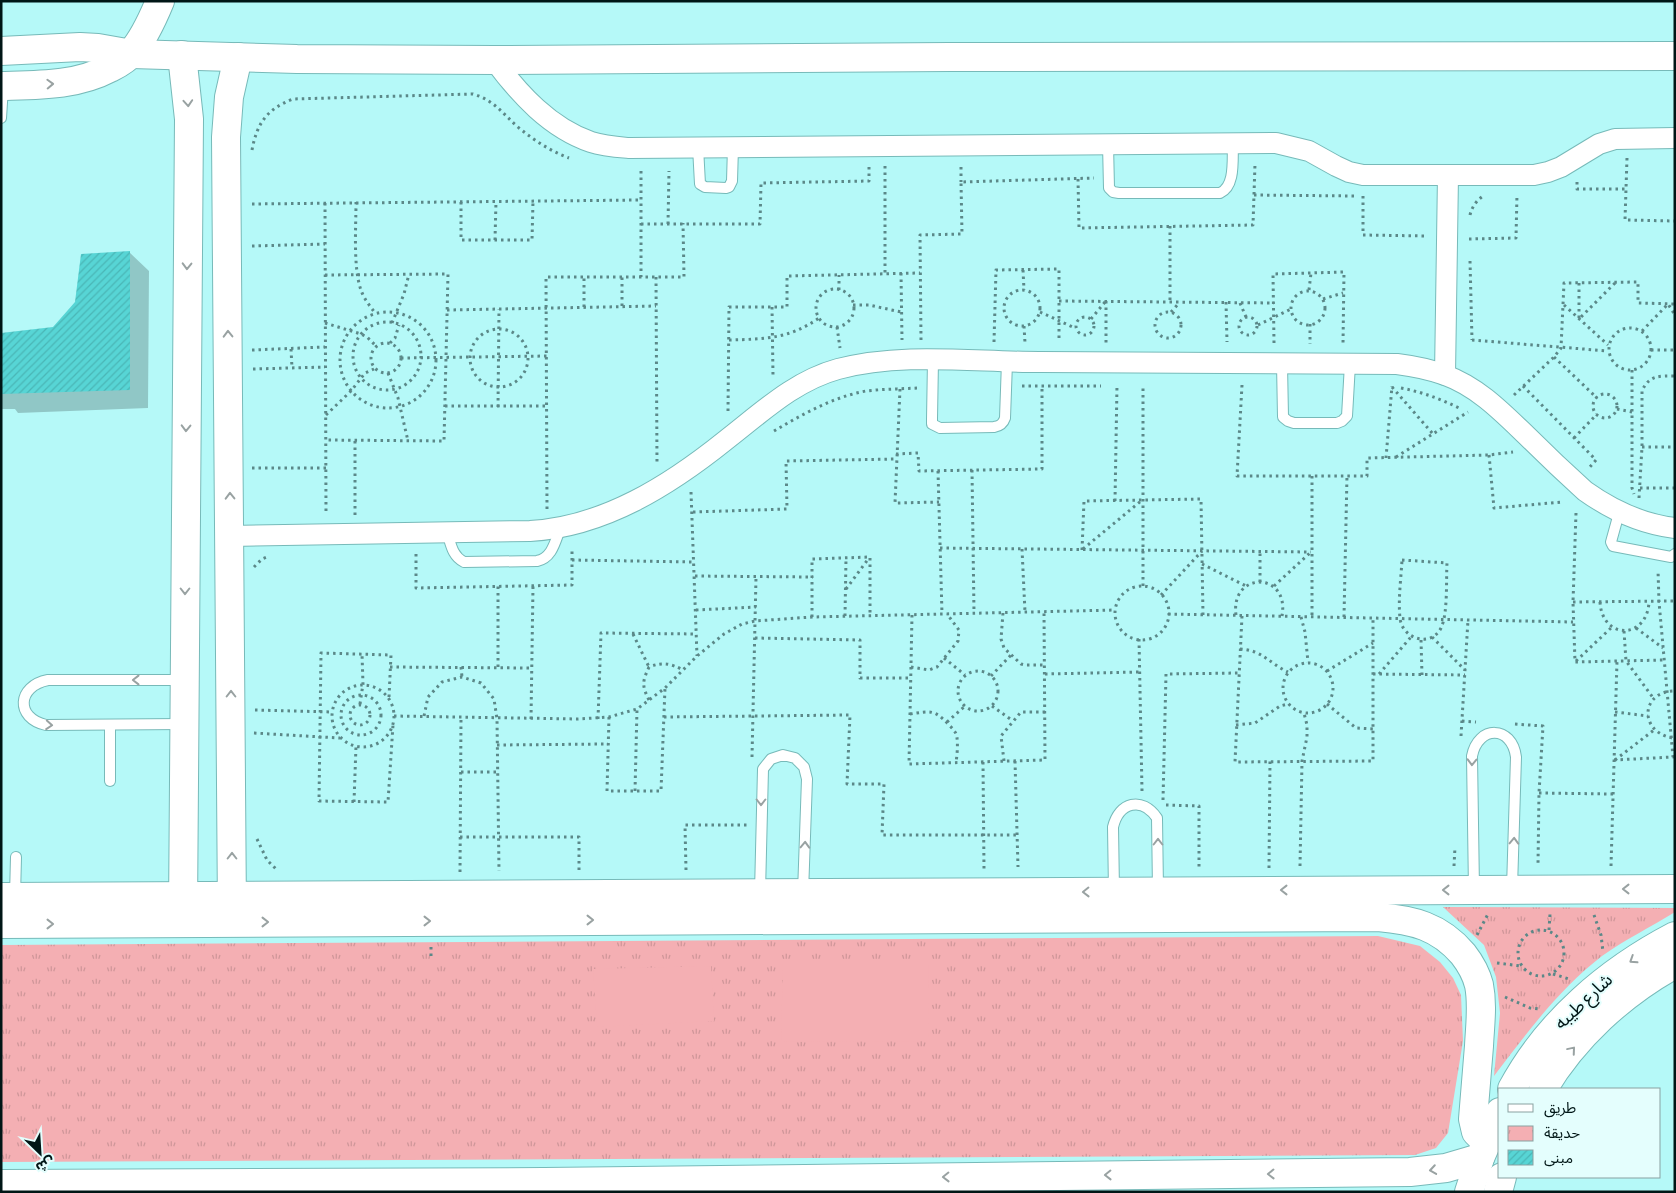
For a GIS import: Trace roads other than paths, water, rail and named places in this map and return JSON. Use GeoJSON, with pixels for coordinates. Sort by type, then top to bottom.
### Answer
{"type":"FeatureCollection","features":[{"type":"Feature","properties":{"kind":"street"},"geometry":{"type":"LineString","coordinates":[[2,86],[62,84],[81,80],[116,65],[132,54],[160,1]]}},
{"type":"Feature","properties":{"kind":"street"},"geometry":{"type":"LineString","coordinates":[[1,50],[80,47],[132,54],[494,60],[1675,56]]}},
{"type":"Feature","properties":{"kind":"street"},"geometry":{"type":"LineString","coordinates":[[182,55],[189,118],[182,923]]}},
{"type":"Feature","properties":{"kind":"street"},"geometry":{"type":"LineString","coordinates":[[232,922],[226,137],[229,97],[238,57]]}},
{"type":"Feature","properties":{"kind":"street"},"geometry":{"type":"LineString","coordinates":[[494,60],[523,95],[574,135],[612,146],[733,147],[1276,143],[1308,150],[1349,172],[1363,175],[1534,175],[1561,167],[1599,144],[1615,139],[1675,138]]}},
{"type":"Feature","properties":{"kind":"street"},"geometry":{"type":"LineString","coordinates":[[1445,375],[1448,175]]}},
{"type":"Feature","properties":{"kind":"street"},"geometry":{"type":"LineString","coordinates":[[230,536],[450,541],[530,531],[553,522],[608,514],[659,488],[698,462],[779,398],[805,382],[836,370],[868,362],[901,360],[931,350],[1007,362],[1282,364],[1346,355],[1422,368],[1445,375],[1482,395],[1498,408],[1585,492],[1619,512],[1648,523],[1675,528]]}},
{"type":"Feature","properties":{"kind":"street"},"geometry":{"type":"LineString","coordinates":[[8,897],[1675,889]]}},
{"type":"Feature","properties":{"kind":"street"},"geometry":{"type":"LineString","coordinates":[[1,924],[1378,917],[1417,923],[1436,931],[1453,942],[1473,971],[1482,1011],[1473,1119],[1483,1150]]}},
{"type":"Feature","properties":{"kind":"street","name":"شارع طيبه"},"geometry":{"type":"LineString","coordinates":[[1513,1088],[1537,1051],[1574,1008],[1624,966],[1675,936]]}},
{"type":"Feature","properties":{"kind":"street","name":"شارع طيبه"},"geometry":{"type":"LineString","coordinates":[[1544,1088],[1566,1057],[1600,1019],[1639,986],[1675,964]]}},
{"type":"Feature","properties":{"kind":"street"},"geometry":{"type":"LineString","coordinates":[[1469,1192],[1483,1150],[1498,1116]]}},
{"type":"Feature","properties":{"kind":"street"},"geometry":{"type":"LineString","coordinates":[[9,1187],[544,1187],[1410,1172],[1446,1168],[1483,1150]]}},
{"type":"Feature","properties":{"kind":"street"},"geometry":{"type":"LineString","coordinates":[[1498,1192],[1502,1178]]}},
{"type":"Feature","properties":{"kind":"lane"},"geometry":{"type":"LineString","coordinates":[[1,118],[2,86]]}},
{"type":"Feature","properties":{"kind":"lane"},"geometry":{"type":"LineString","coordinates":[[1108,144],[1109,188],[1113,192],[1119,193],[1220,193],[1225,191],[1229,186],[1233,144]]}},
{"type":"Feature","properties":{"kind":"lane"},"geometry":{"type":"LineString","coordinates":[[698,147],[700,184],[705,187],[726,188],[729,187],[732,181],[733,147]]}},
{"type":"Feature","properties":{"kind":"lane"},"geometry":{"type":"LineString","coordinates":[[931,350],[932,424],[940,428],[999,426],[1003,423],[1005,418],[1007,362]]}},
{"type":"Feature","properties":{"kind":"lane"},"geometry":{"type":"LineString","coordinates":[[1282,364],[1283,417],[1288,421],[1337,423],[1347,416],[1349,388],[1346,355]]}},
{"type":"Feature","properties":{"kind":"lane"},"geometry":{"type":"LineString","coordinates":[[1619,512],[1611,542],[1614,547],[1670,557],[1675,554]]}},
{"type":"Feature","properties":{"kind":"lane"},"geometry":{"type":"LineString","coordinates":[[450,541],[457,558],[468,562],[541,560],[546,558],[552,550],[553,522]]}},
{"type":"Feature","properties":{"kind":"lane"},"geometry":{"type":"LineString","coordinates":[[184,680],[48,680],[38,682],[29,688],[24,697],[24,707],[28,716],[36,723],[46,725],[184,724]]}},
{"type":"Feature","properties":{"kind":"lane"},"geometry":{"type":"LineString","coordinates":[[110,725],[110,780]]}},
{"type":"Feature","properties":{"kind":"lane"},"geometry":{"type":"LineString","coordinates":[[1474,890],[1472,756],[1474,746],[1480,738],[1490,733],[1500,733],[1509,738],[1515,747],[1512,889]]}},
{"type":"Feature","properties":{"kind":"lane"},"geometry":{"type":"LineString","coordinates":[[760,894],[763,769],[771,759],[782,755],[795,758],[804,767],[807,779],[803,894]]}},
{"type":"Feature","properties":{"kind":"lane"},"geometry":{"type":"LineString","coordinates":[[1114,891],[1113,827],[1116,817],[1122,809],[1132,804],[1142,805],[1151,810],[1157,818],[1158,891]]}},
{"type":"Feature","properties":{"kind":"lane"},"geometry":{"type":"LineString","coordinates":[[8,897],[16,857]]}}]}
